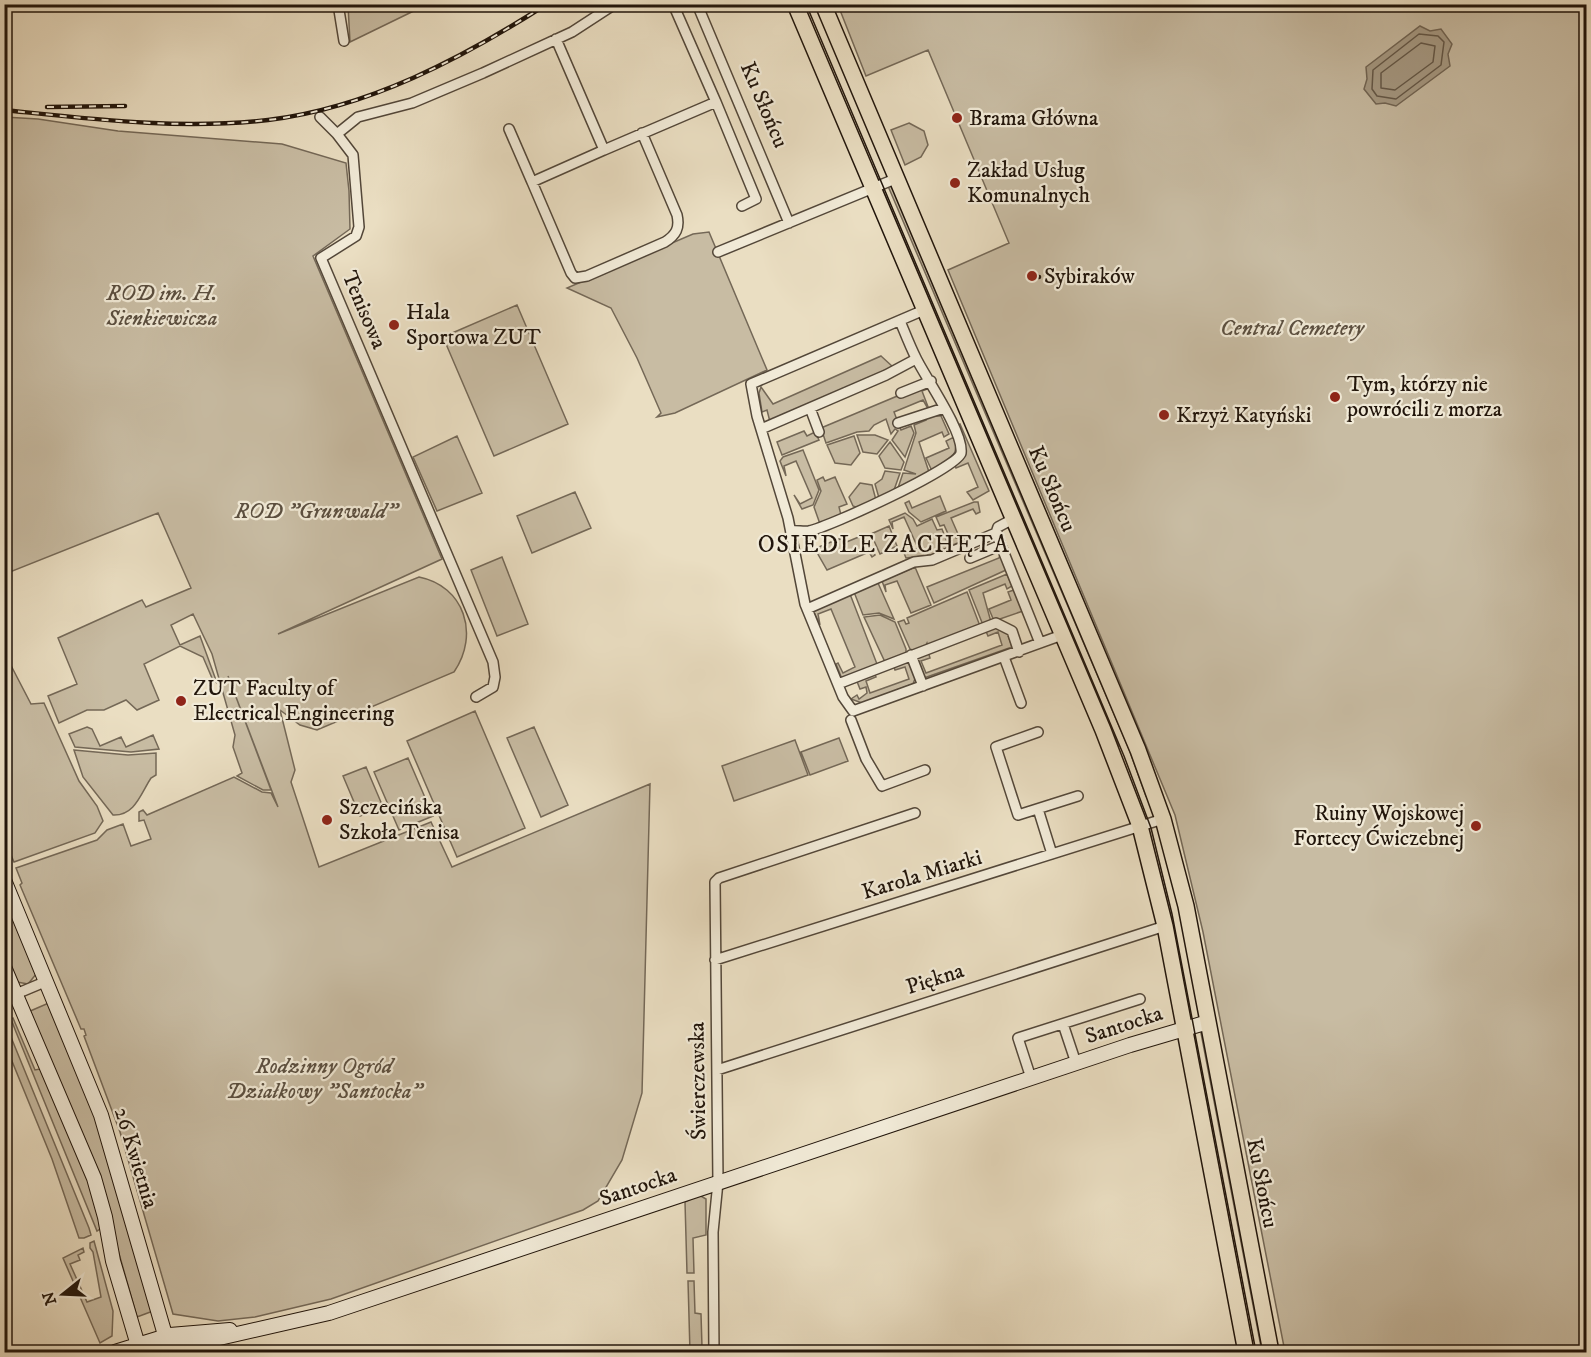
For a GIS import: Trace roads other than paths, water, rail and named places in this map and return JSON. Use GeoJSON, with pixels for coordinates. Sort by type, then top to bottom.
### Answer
{"type":"FeatureCollection","features":[{"type":"Feature","properties":{"kind":"main road"},"geometry":{"type":"LineString","coordinates":[[795,4],[1062,635],[1140,826],[1165,926],[1246,1353]]}},
{"type":"Feature","properties":{"kind":"main road","name":"Ku Słońcu"},"geometry":{"type":"LineString","coordinates":[[823,4],[1138,750],[1163,819],[1186,906],[1271,1353]]}},
{"type":"Feature","properties":{"kind":"street"},"geometry":{"type":"LineString","coordinates":[[338,4],[344,41]]}},
{"type":"Feature","properties":{"kind":"street"},"geometry":{"type":"LineString","coordinates":[[320,117],[337,134],[357,117],[419,100],[556,39],[615,4]]}},
{"type":"Feature","properties":{"kind":"street"},"geometry":{"type":"LineString","coordinates":[[673,4],[756,199],[742,206]]}},
{"type":"Feature","properties":{"kind":"street","name":"Ku Słońcu"},"geometry":{"type":"LineString","coordinates":[[697,4],[789,223]]}},
{"type":"Feature","properties":{"kind":"street"},"geometry":{"type":"LineString","coordinates":[[556,39],[604,150]]}},
{"type":"Feature","properties":{"kind":"street"},"geometry":{"type":"LineString","coordinates":[[532,182],[716,102]]}},
{"type":"Feature","properties":{"kind":"street"},"geometry":{"type":"LineString","coordinates":[[508,129],[575,278],[587,276],[665,243],[677,232],[679,223],[677,215],[642,133]]}},
{"type":"Feature","properties":{"kind":"street","name":"Tenisowa"},"geometry":{"type":"LineString","coordinates":[[337,134],[353,155],[359,227],[356,236],[321,258],[493,662],[495,677],[493,687],[476,697]]}},
{"type":"Feature","properties":{"kind":"street"},"geometry":{"type":"LineString","coordinates":[[718,252],[896,179]]}},
{"type":"Feature","properties":{"kind":"street"},"geometry":{"type":"LineString","coordinates":[[924,310],[751,384],[761,429],[791,531],[807,609],[852,716],[866,759],[882,786],[925,770]]}},
{"type":"Feature","properties":{"kind":"street"},"geometry":{"type":"LineString","coordinates":[[791,531],[812,530],[895,496],[908,485],[950,466],[959,456],[961,449],[951,424],[931,381],[916,359],[900,321]]}},
{"type":"Feature","properties":{"kind":"street"},"geometry":{"type":"LineString","coordinates":[[761,429],[886,375],[916,359]]}},
{"type":"Feature","properties":{"kind":"street"},"geometry":{"type":"LineString","coordinates":[[901,393],[931,381]]}},
{"type":"Feature","properties":{"kind":"street"},"geometry":{"type":"LineString","coordinates":[[810,408],[821,428]]}},
{"type":"Feature","properties":{"kind":"street"},"geometry":{"type":"LineString","coordinates":[[898,423],[944,408]]}},
{"type":"Feature","properties":{"kind":"street"},"geometry":{"type":"LineString","coordinates":[[951,424],[970,417]]}},
{"type":"Feature","properties":{"kind":"street"},"geometry":{"type":"LineString","coordinates":[[1013,519],[998,527],[996,533],[1040,644]]}},
{"type":"Feature","properties":{"kind":"street"},"geometry":{"type":"LineString","coordinates":[[807,609],[914,562],[932,560],[996,533]]}},
{"type":"Feature","properties":{"kind":"street"},"geometry":{"type":"LineString","coordinates":[[970,558],[1001,545]]}},
{"type":"Feature","properties":{"kind":"street"},"geometry":{"type":"LineString","coordinates":[[838,684],[996,623],[1012,631],[1019,652]]}},
{"type":"Feature","properties":{"kind":"street"},"geometry":{"type":"LineString","coordinates":[[852,716],[923,686],[1062,635]]}},
{"type":"Feature","properties":{"kind":"street"},"geometry":{"type":"LineString","coordinates":[[911,655],[923,686]]}},
{"type":"Feature","properties":{"kind":"street"},"geometry":{"type":"LineString","coordinates":[[1004,657],[1021,703]]}},
{"type":"Feature","properties":{"kind":"street"},"geometry":{"type":"LineString","coordinates":[[1038,732],[996,747],[1018,815],[1077,796]]}},
{"type":"Feature","properties":{"kind":"street"},"geometry":{"type":"LineString","coordinates":[[1038,809],[1052,854]]}},
{"type":"Feature","properties":{"kind":"street","name":"Świerczewska"},"geometry":{"type":"LineString","coordinates":[[714,1353],[713,1242],[718,1182],[716,880],[915,813]]}},
{"type":"Feature","properties":{"kind":"street"},"geometry":{"type":"LineString","coordinates":[[1140,826],[1163,819]]}},
{"type":"Feature","properties":{"kind":"street","name":"Karola Miarki"},"geometry":{"type":"LineString","coordinates":[[715,960],[1140,826]]}},
{"type":"Feature","properties":{"kind":"street","name":"26 Kwietnia"},"geometry":{"type":"LineString","coordinates":[[4,880],[48,981],[106,1130],[165,1348]]}},
{"type":"Feature","properties":{"kind":"street","name":"Piękna"},"geometry":{"type":"LineString","coordinates":[[717,1070],[1165,926]]}},
{"type":"Feature","properties":{"kind":"street","name":"26 Kwietnia"},"geometry":{"type":"LineString","coordinates":[[4,967],[10,997],[94,1178],[105,1217],[111,1254],[138,1348]]}},
{"type":"Feature","properties":{"kind":"street"},"geometry":{"type":"LineString","coordinates":[[10,997],[48,981]]}},
{"type":"Feature","properties":{"kind":"street","name":"Santocka"},"geometry":{"type":"LineString","coordinates":[[1032,1078],[1018,1038],[1140,999]]}},
{"type":"Feature","properties":{"kind":"street"},"geometry":{"type":"LineString","coordinates":[[1184,1028],[1208,1022]]}},
{"type":"Feature","properties":{"kind":"street","name":"Santocka"},"geometry":{"type":"LineString","coordinates":[[1063,1024],[1076,1063]]}},
{"type":"Feature","properties":{"kind":"street","name":"Santocka"},"geometry":{"type":"LineString","coordinates":[[115,1353],[138,1348],[165,1348],[329,1313],[1184,1028]]}},
{"type":"Feature","properties":{"kind":"water"},"geometry":{"type":"Polygon","coordinates":[[[1420,26],[1430,31],[1441,29],[1452,44],[1448,54],[1450,66],[1396,106],[1385,103],[1376,104],[1364,89],[1367,79],[1366,67],[1420,26]]]}},
{"type":"Feature","properties":{"kind":"tram line"},"geometry":{"type":"LineString","coordinates":[[806,4],[1124,756],[1151,828],[1172,914],[1256,1352]]}},
{"type":"Feature","properties":{"kind":"railway"},"geometry":{"type":"LineString","coordinates":[[4,110],[169,124],[235,123],[305,114],[342,104],[413,78],[482,43],[547,4]]}},
{"type":"Feature","properties":{"kind":"railway"},"geometry":{"type":"LineString","coordinates":[[47,107],[125,106]]}},
{"type":"Feature","properties":{"kind":"railway"},"geometry":{"type":"LineString","coordinates":[[1029,276],[1039,277]]}},
{"type":"Feature","properties":{"kind":"place","name":"Brama Główna"},"geometry":{"type":"Point","coordinates":[957,118]}},
{"type":"Feature","properties":{"kind":"place","name":"Zakład Usług Komunalnych"},"geometry":{"type":"Point","coordinates":[955,183]}},
{"type":"Feature","properties":{"kind":"place","name":"Sybiraków"},"geometry":{"type":"Point","coordinates":[1032,276]}},
{"type":"Feature","properties":{"kind":"place","name":"Hala Sportowa ZUT"},"geometry":{"type":"Point","coordinates":[394,325]}},
{"type":"Feature","properties":{"kind":"place","name":"Tym, którzy nie powrócili z morza"},"geometry":{"type":"Point","coordinates":[1335,397]}},
{"type":"Feature","properties":{"kind":"place","name":"Krzyż Katyński"},"geometry":{"type":"Point","coordinates":[1164,415]}},
{"type":"Feature","properties":{"kind":"place","name":"ZUT Faculty of Electrical Engineering"},"geometry":{"type":"Point","coordinates":[181,701]}},
{"type":"Feature","properties":{"kind":"place","name":"Szczecińska Szkoła Tenisa"},"geometry":{"type":"Point","coordinates":[327,820]}},
{"type":"Feature","properties":{"kind":"place","name":"Ruiny Wojskowej Fortecy Ćwiczebnej"},"geometry":{"type":"Point","coordinates":[1476,826]}},
{"type":"Feature","properties":{"kind":"district","name":"OSIEDLE ZACHĘTA"},"geometry":{"type":"Point","coordinates":[884,545]}},
{"type":"Feature","properties":{"kind":"park label","name":"ROD im. H. Sienkiewicza"},"geometry":{"type":"Point","coordinates":[162,306]}},
{"type":"Feature","properties":{"kind":"park label","name":"Central Cemetery"},"geometry":{"type":"Point","coordinates":[1292,328]}},
{"type":"Feature","properties":{"kind":"park label","name":"ROD \"Grunwald\""},"geometry":{"type":"Point","coordinates":[316,511]}},
{"type":"Feature","properties":{"kind":"park label","name":"Rodzinny Ogród Działkowy \"Santocka\""},"geometry":{"type":"Point","coordinates":[324,1078]}}]}
